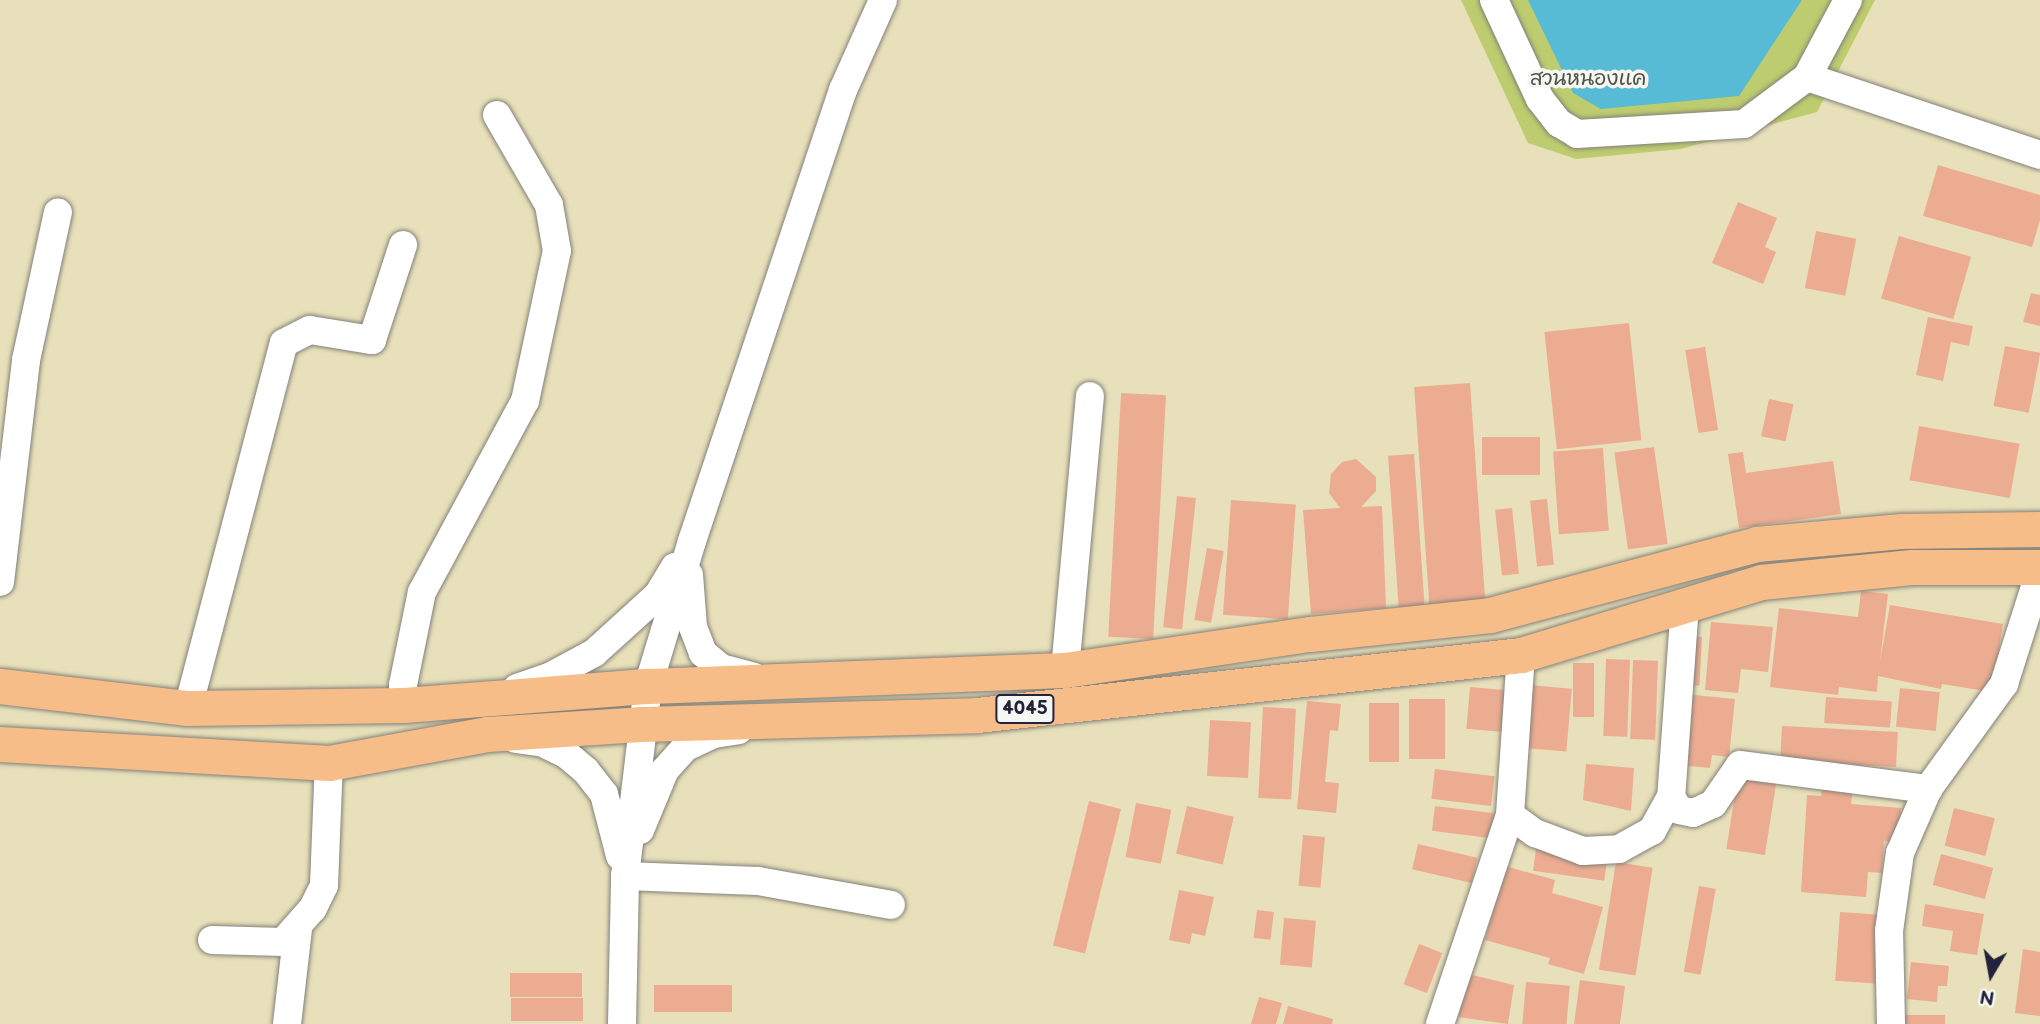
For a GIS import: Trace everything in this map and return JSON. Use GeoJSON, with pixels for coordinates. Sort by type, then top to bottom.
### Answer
{"type":"FeatureCollection","features":[{"type":"Feature","properties":{"kind":"main road","name":"4045"},"geometry":{"type":"LineString","coordinates":[[0,686],[188,708],[404,705],[648,686],[1065,670],[1310,634],[1490,615],[1756,544],[1901,531],[2040,529]]}},
{"type":"Feature","properties":{"kind":"main road","name":"4045"},"geometry":{"type":"LineString","coordinates":[[0,744],[329,763],[487,734],[640,724],[977,715],[1521,655],[1761,582],[1911,567],[2040,569]]}},
{"type":"Feature","properties":{"kind":"street"},"geometry":{"type":"LineString","coordinates":[[622,1024],[625,876],[640,724],[648,686],[691,541],[843,90],[883,0]]}},
{"type":"Feature","properties":{"kind":"street"},"geometry":{"type":"LineString","coordinates":[[1494,0],[1540,99],[1559,124],[1577,134],[1744,124],[1807,77],[1848,0]]}},
{"type":"Feature","properties":{"kind":"street"},"geometry":{"type":"LineString","coordinates":[[1807,77],[2040,155]]}},
{"type":"Feature","properties":{"kind":"street"},"geometry":{"type":"LineString","coordinates":[[404,705],[403,685],[422,592],[525,401],[557,251],[549,205],[497,116]]}},
{"type":"Feature","properties":{"kind":"street"},"geometry":{"type":"LineString","coordinates":[[0,582],[26,360],[58,212]]}},
{"type":"Feature","properties":{"kind":"street"},"geometry":{"type":"LineString","coordinates":[[188,708],[284,342],[310,330],[372,340],[403,245]]}},
{"type":"Feature","properties":{"kind":"street"},"geometry":{"type":"LineString","coordinates":[[1065,670],[1090,396]]}},
{"type":"Feature","properties":{"kind":"street"},"geometry":{"type":"LineString","coordinates":[[691,541],[688,594],[693,627],[703,653],[737,674],[783,681]]}},
{"type":"Feature","properties":{"kind":"street"},"geometry":{"type":"LineString","coordinates":[[485,699],[551,676],[594,653],[657,595],[691,541]]}},
{"type":"Feature","properties":{"kind":"street"},"geometry":{"type":"LineString","coordinates":[[1891,1024],[1889,931],[1900,853],[1928,789],[2004,684],[2040,569]]}},
{"type":"Feature","properties":{"kind":"street"},"geometry":{"type":"LineString","coordinates":[[1510,815],[1535,833],[1583,851],[1619,849],[1652,831],[1671,797],[1685,604]]}},
{"type":"Feature","properties":{"kind":"street"},"geometry":{"type":"LineString","coordinates":[[1440,1024],[1510,815],[1521,655]]}},
{"type":"Feature","properties":{"kind":"street"},"geometry":{"type":"LineString","coordinates":[[625,876],[650,798],[665,770],[686,747],[714,734],[811,719]]}},
{"type":"Feature","properties":{"kind":"street"},"geometry":{"type":"LineString","coordinates":[[487,734],[543,743],[566,754],[586,771],[604,794],[625,876]]}},
{"type":"Feature","properties":{"kind":"street"},"geometry":{"type":"LineString","coordinates":[[212,940],[283,942],[298,929],[324,885],[329,763]]}},
{"type":"Feature","properties":{"kind":"street"},"geometry":{"type":"LineString","coordinates":[[1671,797],[1679,810],[1693,813],[1713,804],[1740,765],[1928,789]]}},
{"type":"Feature","properties":{"kind":"street"},"geometry":{"type":"LineString","coordinates":[[625,876],[758,881],[891,905]]}},
{"type":"Feature","properties":{"kind":"street"},"geometry":{"type":"LineString","coordinates":[[287,1024],[298,929]]}},
{"type":"Feature","properties":{"kind":"green space","name":"สวนหนองแค"},"geometry":{"type":"Polygon","coordinates":[[[1461,0],[1875,0],[1817,112],[1681,149],[1576,159],[1528,143],[1461,0]]]}},
{"type":"Feature","properties":{"kind":"water"},"geometry":{"type":"Polygon","coordinates":[[[1528,0],[1802,0],[1739,96],[1601,109],[1573,93],[1528,0]]]}},
{"type":"Feature","properties":{"kind":"building"},"geometry":{"type":"Polygon","coordinates":[[[1938,165],[2040,195],[2040,220],[2032,247],[1923,216],[1938,165]]]}},
{"type":"Feature","properties":{"kind":"building"},"geometry":{"type":"Polygon","coordinates":[[[1738,202],[1777,218],[1765,247],[1776,252],[1763,284],[1712,263],[1738,202]]]}},
{"type":"Feature","properties":{"kind":"building"},"geometry":{"type":"Polygon","coordinates":[[[1816,231],[1856,239],[1845,296],[1805,288],[1816,231]]]}},
{"type":"Feature","properties":{"kind":"building"},"geometry":{"type":"Polygon","coordinates":[[[1899,236],[1971,257],[1953,319],[1881,298],[1899,236]]]}},
{"type":"Feature","properties":{"kind":"building"},"geometry":{"type":"Polygon","coordinates":[[[2031,293],[2040,295],[2040,326],[2023,322],[2031,293]]]}},
{"type":"Feature","properties":{"kind":"building"},"geometry":{"type":"Polygon","coordinates":[[[1928,317],[1973,326],[1969,346],[1951,342],[1943,381],[1916,375],[1928,317]]]}},
{"type":"Feature","properties":{"kind":"building"},"geometry":{"type":"Polygon","coordinates":[[[1629,323],[1641,440],[1557,449],[1544,332],[1629,323]]]}},
{"type":"Feature","properties":{"kind":"building"},"geometry":{"type":"Polygon","coordinates":[[[2005,346],[2040,353],[2029,413],[1993,406],[2005,346]]]}},
{"type":"Feature","properties":{"kind":"building"},"geometry":{"type":"Polygon","coordinates":[[[1705,347],[1718,430],[1698,433],[1685,350],[1705,347]]]}},
{"type":"Feature","properties":{"kind":"building"},"geometry":{"type":"Polygon","coordinates":[[[1470,383],[1485,602],[1429,606],[1414,387],[1470,383]]]}},
{"type":"Feature","properties":{"kind":"building"},"geometry":{"type":"Polygon","coordinates":[[[1121,393],[1166,395],[1153,639],[1108,637],[1121,393]]]}},
{"type":"Feature","properties":{"kind":"building"},"geometry":{"type":"Polygon","coordinates":[[[1769,399],[1793,404],[1786,441],[1761,436],[1769,399]]]}},
{"type":"Feature","properties":{"kind":"building"},"geometry":{"type":"Polygon","coordinates":[[[1919,426],[2019,444],[2010,498],[1909,480],[1919,426]]]}},
{"type":"Feature","properties":{"kind":"building"},"geometry":{"type":"Polygon","coordinates":[[[1482,437],[1540,437],[1540,475],[1482,475],[1482,437]]]}},
{"type":"Feature","properties":{"kind":"building"},"geometry":{"type":"Polygon","coordinates":[[[1654,447],[1668,544],[1628,550],[1614,453],[1654,447]]]}},
{"type":"Feature","properties":{"kind":"building"},"geometry":{"type":"Polygon","coordinates":[[[1603,448],[1609,531],[1559,534],[1553,451],[1603,448]]]}},
{"type":"Feature","properties":{"kind":"building"},"geometry":{"type":"Polygon","coordinates":[[[1743,452],[1746,473],[1833,461],[1841,514],[1739,528],[1728,454],[1743,452]]]}},
{"type":"Feature","properties":{"kind":"building"},"geometry":{"type":"Polygon","coordinates":[[[1414,454],[1425,607],[1399,608],[1388,456],[1414,454]]]}},
{"type":"Feature","properties":{"kind":"building"},"geometry":{"type":"Polygon","coordinates":[[[1356,459],[1376,477],[1376,491],[1361,507],[1382,506],[1386,608],[1311,614],[1303,510],[1340,508],[1329,493],[1331,474],[1342,462],[1356,459]]]}},
{"type":"Feature","properties":{"kind":"building"},"geometry":{"type":"Polygon","coordinates":[[[1177,496],[1196,498],[1182,629],[1163,627],[1177,496]]]}},
{"type":"Feature","properties":{"kind":"building"},"geometry":{"type":"Polygon","coordinates":[[[1547,499],[1554,565],[1537,566],[1530,501],[1547,499]]]}},
{"type":"Feature","properties":{"kind":"building"},"geometry":{"type":"Polygon","coordinates":[[[1231,500],[1296,505],[1288,619],[1223,615],[1231,500]]]}},
{"type":"Feature","properties":{"kind":"building"},"geometry":{"type":"Polygon","coordinates":[[[1512,508],[1519,574],[1502,575],[1495,510],[1512,508]]]}},
{"type":"Feature","properties":{"kind":"building"},"geometry":{"type":"Polygon","coordinates":[[[1207,548],[1224,551],[1211,623],[1194,620],[1207,548]]]}},
{"type":"Feature","properties":{"kind":"building"},"geometry":{"type":"Polygon","coordinates":[[[1861,591],[1888,594],[1880,661],[1890,605],[2003,624],[1992,692],[1942,684],[1941,689],[1878,676],[1877,692],[1839,687],[1838,695],[1770,687],[1779,608],[1858,617],[1861,591]]]}},
{"type":"Feature","properties":{"kind":"building"},"geometry":{"type":"Polygon","coordinates":[[[1711,622],[1773,627],[1768,672],[1741,669],[1738,693],[1705,690],[1711,622]]]}},
{"type":"Feature","properties":{"kind":"building"},"geometry":{"type":"Polygon","coordinates":[[[1685,636],[1702,637],[1699,686],[1682,685],[1685,636]]]}},
{"type":"Feature","properties":{"kind":"building"},"geometry":{"type":"Polygon","coordinates":[[[1606,659],[1630,660],[1627,737],[1603,736],[1606,659]]]}},
{"type":"Feature","properties":{"kind":"building"},"geometry":{"type":"Polygon","coordinates":[[[1633,660],[1658,661],[1655,740],[1630,739],[1633,660]]]}},
{"type":"Feature","properties":{"kind":"building"},"geometry":{"type":"Polygon","coordinates":[[[1573,663],[1594,663],[1594,717],[1573,717],[1573,663]]]}},
{"type":"Feature","properties":{"kind":"building"},"geometry":{"type":"Polygon","coordinates":[[[1528,685],[1572,689],[1566,752],[1523,748],[1528,685]]]}},
{"type":"Feature","properties":{"kind":"building"},"geometry":{"type":"Polygon","coordinates":[[[1470,687],[1507,690],[1503,732],[1466,729],[1470,687]]]}},
{"type":"Feature","properties":{"kind":"building"},"geometry":{"type":"Polygon","coordinates":[[[1900,688],[1940,692],[1936,731],[1896,727],[1900,688]]]}},
{"type":"Feature","properties":{"kind":"building"},"geometry":{"type":"Polygon","coordinates":[[[1684,694],[1735,699],[1729,757],[1712,755],[1710,768],[1678,765],[1684,694]]]}},
{"type":"Feature","properties":{"kind":"building"},"geometry":{"type":"Polygon","coordinates":[[[1826,697],[1892,702],[1890,728],[1824,723],[1826,697]]]}},
{"type":"Feature","properties":{"kind":"building"},"geometry":{"type":"Polygon","coordinates":[[[1409,699],[1445,699],[1445,759],[1409,759],[1409,699]]]}},
{"type":"Feature","properties":{"kind":"building"},"geometry":{"type":"Polygon","coordinates":[[[1307,701],[1341,704],[1338,731],[1330,730],[1325,782],[1339,783],[1336,813],[1297,809],[1307,701]]]}},
{"type":"Feature","properties":{"kind":"building"},"geometry":{"type":"Polygon","coordinates":[[[1369,703],[1399,703],[1399,762],[1369,762],[1369,703]]]}},
{"type":"Feature","properties":{"kind":"building"},"geometry":{"type":"Polygon","coordinates":[[[1263,707],[1296,709],[1291,800],[1258,798],[1263,707]]]}},
{"type":"Feature","properties":{"kind":"building"},"geometry":{"type":"Polygon","coordinates":[[[1210,720],[1251,722],[1248,778],[1207,776],[1210,720]]]}},
{"type":"Feature","properties":{"kind":"building"},"geometry":{"type":"Polygon","coordinates":[[[1782,726],[1898,732],[1896,767],[1780,761],[1782,726]]]}},
{"type":"Feature","properties":{"kind":"building"},"geometry":{"type":"Polygon","coordinates":[[[1586,764],[1634,768],[1631,811],[1583,800],[1586,764]]]}},
{"type":"Feature","properties":{"kind":"building"},"geometry":{"type":"Polygon","coordinates":[[[1435,769],[1495,776],[1491,806],[1431,799],[1435,769]]]}},
{"type":"Feature","properties":{"kind":"building"},"geometry":{"type":"Polygon","coordinates":[[[1739,769],[1778,775],[1765,855],[1726,849],[1739,769]]]}},
{"type":"Feature","properties":{"kind":"building"},"geometry":{"type":"Polygon","coordinates":[[[1822,786],[1853,789],[1851,804],[1901,808],[1899,842],[1884,841],[1882,873],[1868,872],[1866,897],[1801,892],[1807,795],[1821,796],[1822,786]]]}},
{"type":"Feature","properties":{"kind":"building"},"geometry":{"type":"Polygon","coordinates":[[[1089,801],[1121,809],[1085,954],[1053,946],[1089,801]]]}},
{"type":"Feature","properties":{"kind":"building"},"geometry":{"type":"Polygon","coordinates":[[[1136,803],[1171,810],[1161,864],[1126,857],[1136,803]]]}},
{"type":"Feature","properties":{"kind":"building"},"geometry":{"type":"Polygon","coordinates":[[[1187,806],[1234,817],[1223,865],[1176,854],[1187,806]]]}},
{"type":"Feature","properties":{"kind":"building"},"geometry":{"type":"Polygon","coordinates":[[[1435,806],[1495,813],[1492,838],[1432,831],[1435,806]]]}},
{"type":"Feature","properties":{"kind":"building"},"geometry":{"type":"Polygon","coordinates":[[[1954,808],[1995,818],[1985,856],[1945,846],[1954,808]]]}},
{"type":"Feature","properties":{"kind":"building"},"geometry":{"type":"Polygon","coordinates":[[[1303,835],[1325,837],[1320,888],[1299,886],[1303,835]]]}},
{"type":"Feature","properties":{"kind":"building"},"geometry":{"type":"Polygon","coordinates":[[[1418,844],[1477,858],[1472,883],[1412,869],[1418,844]]]}},
{"type":"Feature","properties":{"kind":"building"},"geometry":{"type":"Polygon","coordinates":[[[1536,849],[1607,859],[1604,881],[1533,871],[1536,849]]]}},
{"type":"Feature","properties":{"kind":"building"},"geometry":{"type":"Polygon","coordinates":[[[1941,854],[1993,868],[1985,899],[1933,885],[1941,854]]]}},
{"type":"Feature","properties":{"kind":"building"},"geometry":{"type":"Polygon","coordinates":[[[1616,862],[1653,868],[1635,975],[1599,970],[1616,862]]]}},
{"type":"Feature","properties":{"kind":"building"},"geometry":{"type":"Polygon","coordinates":[[[1505,866],[1555,880],[1552,893],[1603,907],[1584,974],[1548,964],[1550,958],[1485,940],[1505,866]]]}},
{"type":"Feature","properties":{"kind":"building"},"geometry":{"type":"Polygon","coordinates":[[[1699,886],[1716,889],[1701,975],[1684,972],[1699,886]]]}},
{"type":"Feature","properties":{"kind":"building"},"geometry":{"type":"Polygon","coordinates":[[[1179,890],[1214,897],[1205,936],[1192,933],[1190,944],[1169,940],[1179,890]]]}},
{"type":"Feature","properties":{"kind":"building"},"geometry":{"type":"Polygon","coordinates":[[[1925,904],[1984,914],[1977,955],[1950,951],[1953,931],[1922,926],[1925,904]]]}},
{"type":"Feature","properties":{"kind":"building"},"geometry":{"type":"Polygon","coordinates":[[[1257,910],[1274,912],[1270,940],[1254,938],[1257,910]]]}},
{"type":"Feature","properties":{"kind":"building"},"geometry":{"type":"Polygon","coordinates":[[[1840,912],[1880,915],[1875,984],[1835,981],[1840,912]]]}},
{"type":"Feature","properties":{"kind":"building"},"geometry":{"type":"Polygon","coordinates":[[[1284,918],[1316,921],[1312,968],[1280,965],[1284,918]]]}},
{"type":"Feature","properties":{"kind":"building"},"geometry":{"type":"Polygon","coordinates":[[[1419,944],[1442,953],[1427,993],[1404,984],[1419,944]]]}},
{"type":"Feature","properties":{"kind":"building"},"geometry":{"type":"Polygon","coordinates":[[[2023,949],[2040,952],[2040,1016],[2015,1013],[2023,949]]]}},
{"type":"Feature","properties":{"kind":"building"},"geometry":{"type":"Polygon","coordinates":[[[1911,962],[1949,966],[1947,986],[1938,986],[1937,1002],[1907,999],[1911,962]]]}},
{"type":"Feature","properties":{"kind":"building"},"geometry":{"type":"Polygon","coordinates":[[[510,973],[582,973],[582,997],[510,997],[510,973]]]}},
{"type":"Feature","properties":{"kind":"building"},"geometry":{"type":"Polygon","coordinates":[[[1468,974],[1514,985],[1508,1024],[1458,1017],[1468,974]]]}},
{"type":"Feature","properties":{"kind":"building"},"geometry":{"type":"Polygon","coordinates":[[[1580,980],[1625,986],[1620,1024],[1574,1024],[1580,980]]]}},
{"type":"Feature","properties":{"kind":"building"},"geometry":{"type":"Polygon","coordinates":[[[1526,982],[1570,986],[1566,1024],[1522,1024],[1526,982]]]}},
{"type":"Feature","properties":{"kind":"building"},"geometry":{"type":"Polygon","coordinates":[[[654,985],[732,985],[732,1012],[654,1012],[654,985]]]}},
{"type":"Feature","properties":{"kind":"building"},"geometry":{"type":"Polygon","coordinates":[[[1259,997],[1282,1003],[1276,1024],[1251,1024],[1259,997]]]}},
{"type":"Feature","properties":{"kind":"building"},"geometry":{"type":"Polygon","coordinates":[[[511,998],[583,998],[583,1021],[511,1021],[511,998]]]}},
{"type":"Feature","properties":{"kind":"building"},"geometry":{"type":"Polygon","coordinates":[[[1288,1006],[1333,1019],[1332,1024],[1283,1024],[1288,1006]]]}},
{"type":"Feature","properties":{"kind":"building"},"geometry":{"type":"Polygon","coordinates":[[[1900,1015],[1945,1015],[1945,1024],[1900,1024],[1900,1015]]]}}]}
